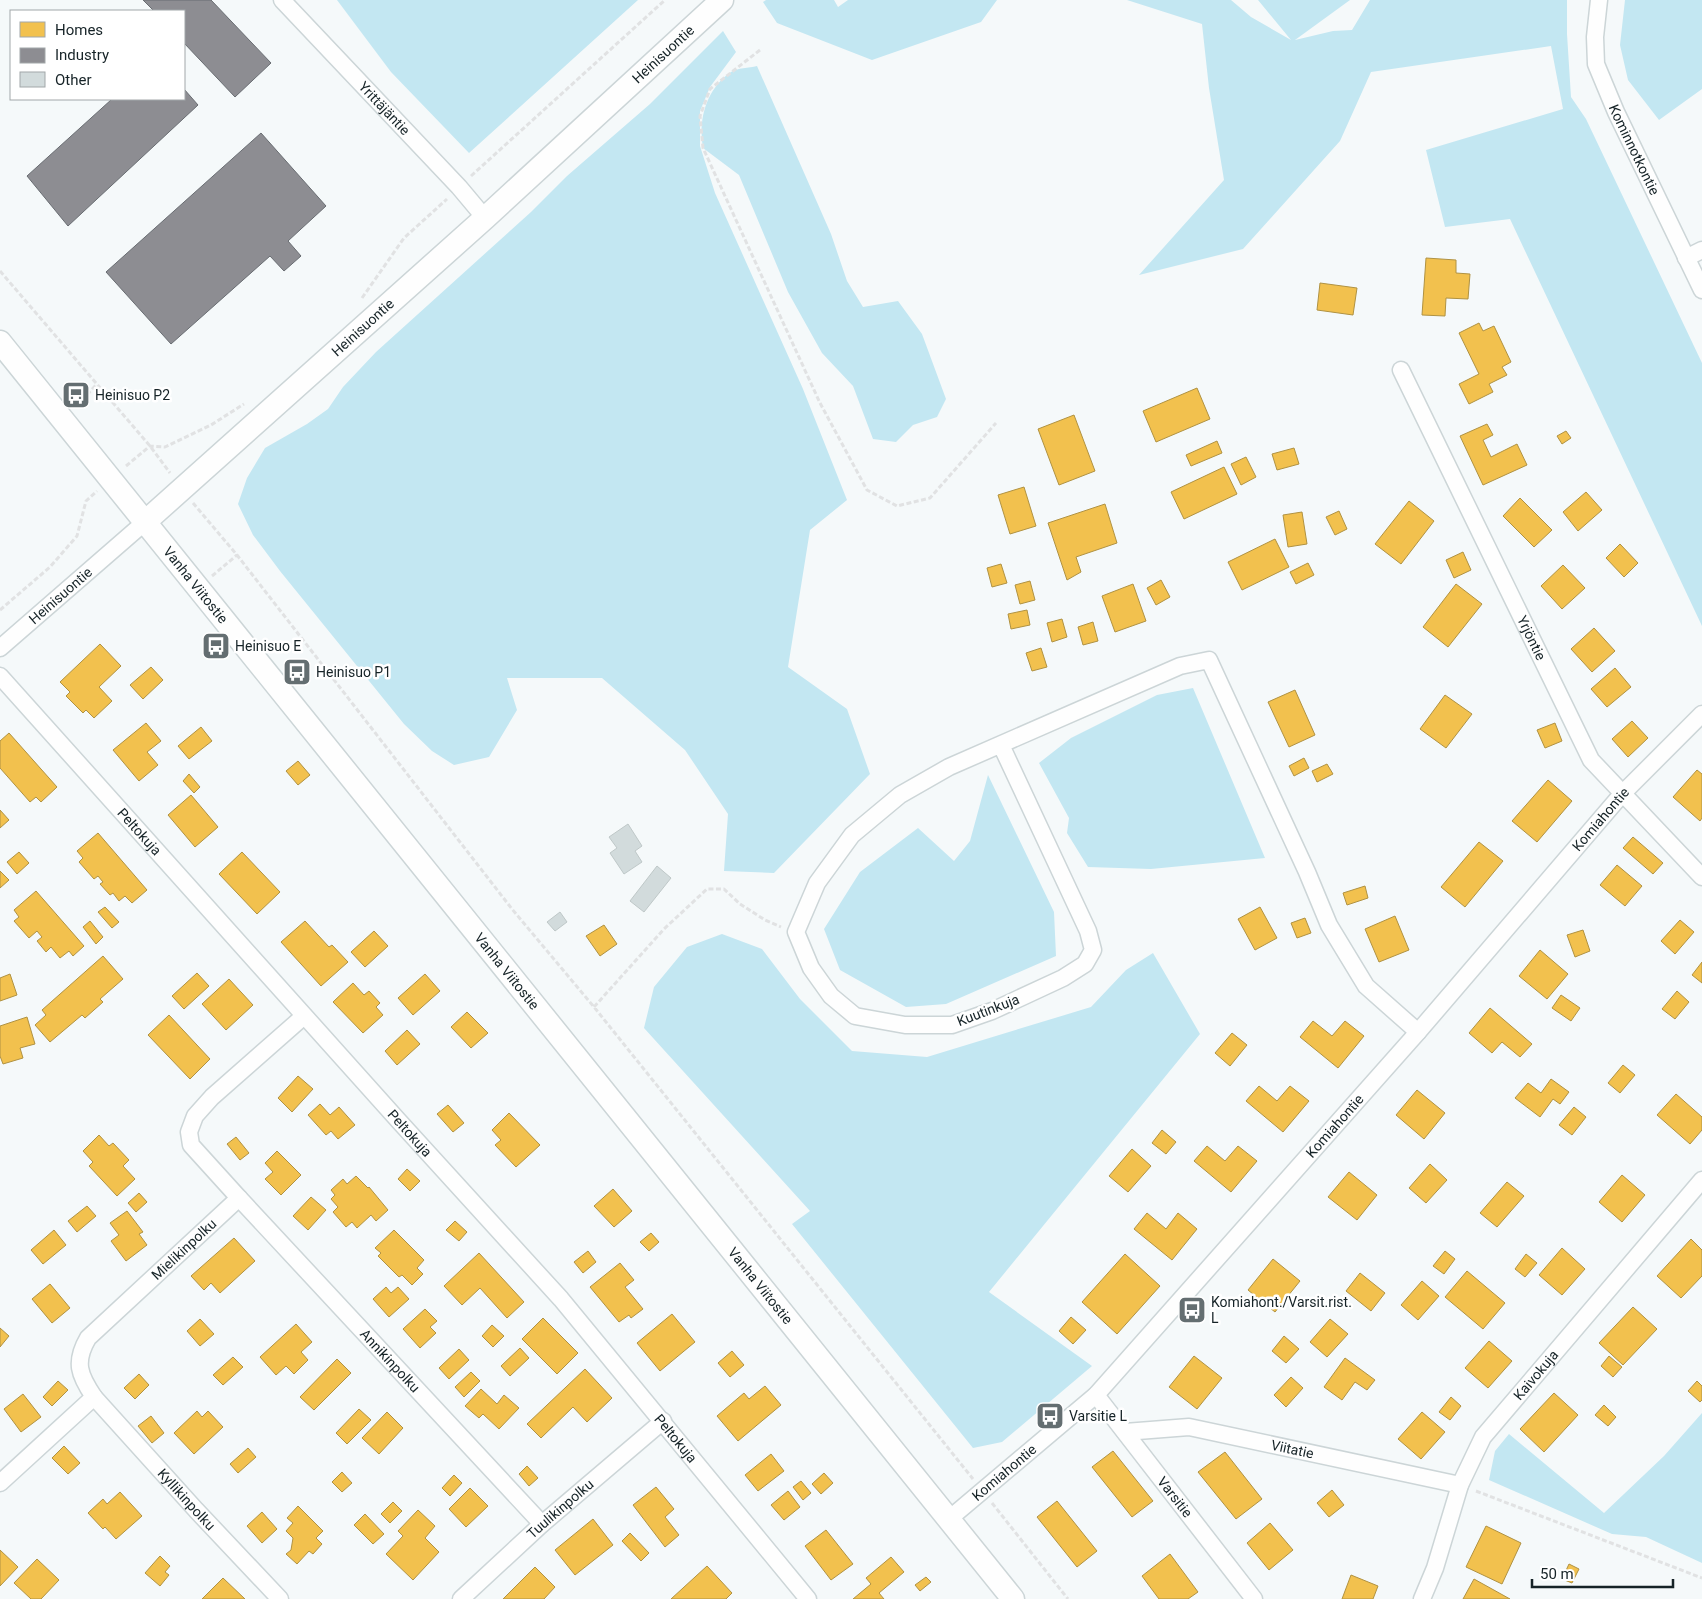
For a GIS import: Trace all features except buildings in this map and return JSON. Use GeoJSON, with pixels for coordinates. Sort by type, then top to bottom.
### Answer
{"type":"FeatureCollection","features":[{"type":"Feature","properties":{"kind":"main road","name":"Heinisuontie"},"geometry":{"type":"LineString","coordinates":[[145,522],[485,218],[722,0]]}},
{"type":"Feature","properties":{"kind":"main road","name":"Vanha Viitostie"},"geometry":{"type":"LineString","coordinates":[[0,342],[1013,1599]]}},
{"type":"Feature","properties":{"kind":"street","name":"Yrittäjäntie"},"geometry":{"type":"LineString","coordinates":[[282,0],[485,218]]}},
{"type":"Feature","properties":{"kind":"street","name":"Kominnotkontie"},"geometry":{"type":"LineString","coordinates":[[1598,0],[1595,36],[1596,64],[1616,112],[1702,290]]}},
{"type":"Feature","properties":{"kind":"street"},"geometry":{"type":"LineString","coordinates":[[1686,258],[1702,250]]}},
{"type":"Feature","properties":{"kind":"street","name":"Yrjöntie"},"geometry":{"type":"LineString","coordinates":[[1401,370],[1591,760],[1702,877]]}},
{"type":"Feature","properties":{"kind":"street","name":"Heinisuontie"},"geometry":{"type":"LineString","coordinates":[[0,648],[145,522]]}},
{"type":"Feature","properties":{"kind":"street"},"geometry":{"type":"LineString","coordinates":[[796,932],[817,883],[852,835],[900,795],[949,767],[1180,666],[1209,660],[1329,925],[1366,986],[1418,1032]]}},
{"type":"Feature","properties":{"kind":"street","name":"Peltokuja"},"geometry":{"type":"LineString","coordinates":[[0,676],[561,1300],[663,1421],[808,1599]]}},
{"type":"Feature","properties":{"kind":"street","name":"Komiahontie"},"geometry":{"type":"LineString","coordinates":[[949,1519],[1096,1395],[1418,1032],[1622,794],[1702,714]]}},
{"type":"Feature","properties":{"kind":"street","name":"Kuutinkuja"},"geometry":{"type":"LineString","coordinates":[[796,932],[811,968],[831,996],[855,1016],[905,1025],[952,1025],[1001,1007],[1063,978],[1085,964],[1092,950],[1088,931],[1001,745]]}},
{"type":"Feature","properties":{"kind":"street"},"geometry":{"type":"LineString","coordinates":[[239,1198],[191,1145],[188,1132],[195,1116],[212,1098],[304,1016]]}},
{"type":"Feature","properties":{"kind":"street","name":"Kaivokuja"},"geometry":{"type":"LineString","coordinates":[[1422,1599],[1435,1568],[1460,1484],[1484,1437],[1702,1180]]}},
{"type":"Feature","properties":{"kind":"street","name":"Mielikinpolku"},"geometry":{"type":"LineString","coordinates":[[94,1397],[84,1382],[79,1366],[81,1350],[88,1338],[239,1198]]}},
{"type":"Feature","properties":{"kind":"street","name":"Annikinpolku"},"geometry":{"type":"LineString","coordinates":[[239,1198],[542,1524]]}},
{"type":"Feature","properties":{"kind":"street","name":"Varsitie"},"geometry":{"type":"LineString","coordinates":[[1096,1395],[1254,1599]]}},
{"type":"Feature","properties":{"kind":"street"},"geometry":{"type":"LineString","coordinates":[[0,1483],[94,1397]]}},
{"type":"Feature","properties":{"kind":"street","name":"Kyllikinpolku"},"geometry":{"type":"LineString","coordinates":[[94,1397],[196,1510],[280,1599]]}},
{"type":"Feature","properties":{"kind":"street","name":"Tuulikinpolku"},"geometry":{"type":"LineString","coordinates":[[462,1599],[542,1524],[663,1421]]}},
{"type":"Feature","properties":{"kind":"street","name":"Viitatie"},"geometry":{"type":"LineString","coordinates":[[1125,1432],[1189,1427],[1460,1484]]}},
{"type":"Feature","properties":{"kind":"path"},"geometry":{"type":"LineString","coordinates":[[358,305],[404,238],[665,0]]}},
{"type":"Feature","properties":{"kind":"path"},"geometry":{"type":"LineString","coordinates":[[760,50],[710,89],[700,116],[703,148],[820,403],[867,490],[897,506],[930,498],[996,423]]}},
{"type":"Feature","properties":{"kind":"path"},"geometry":{"type":"LineString","coordinates":[[0,270],[150,446],[182,490],[236,555],[512,909],[594,1007],[1068,1599]]}},
{"type":"Feature","properties":{"kind":"path"},"geometry":{"type":"LineString","coordinates":[[76,395],[82,400],[97,384]]}},
{"type":"Feature","properties":{"kind":"path"},"geometry":{"type":"LineString","coordinates":[[0,610],[50,567],[77,536],[86,501],[150,446],[165,446],[172,443],[211,425],[252,399]]}},
{"type":"Feature","properties":{"kind":"path"},"geometry":{"type":"LineString","coordinates":[[198,588],[236,555]]}},
{"type":"Feature","properties":{"kind":"path"},"geometry":{"type":"LineString","coordinates":[[594,1007],[664,929],[707,889],[724,889],[740,904],[765,920],[796,932]]}},
{"type":"Feature","properties":{"kind":"path"},"geometry":{"type":"LineString","coordinates":[[1460,1484],[1702,1578]]}},
{"type":"Feature","properties":{"kind":"shaded area"},"geometry":{"type":"Polygon","coordinates":[[[337,0],[638,0],[469,153],[391,72],[337,0]]]}},
{"type":"Feature","properties":{"kind":"shaded area"},"geometry":{"type":"Polygon","coordinates":[[[766,0],[834,0],[838,7],[848,0],[997,0],[981,22],[872,60],[777,23],[763,2],[766,0]]]}},
{"type":"Feature","properties":{"kind":"shaded area"},"geometry":{"type":"Polygon","coordinates":[[[1127,0],[1231,0],[1251,17],[1291,40],[1258,0],[1350,0],[1295,40],[1333,31],[1352,30],[1370,0],[1567,0],[1571,97],[1586,119],[1702,363],[1702,626],[1510,219],[1445,227],[1426,150],[1563,109],[1551,46],[1371,72],[1340,141],[1243,249],[1139,275],[1224,180],[1209,88],[1202,24],[1127,0]]]}},
{"type":"Feature","properties":{"kind":"shaded area"},"geometry":{"type":"Polygon","coordinates":[[[1625,0],[1702,0],[1702,89],[1659,120],[1628,80],[1620,45],[1625,0]]]}},
{"type":"Feature","properties":{"kind":"shaded area"},"geometry":{"type":"Polygon","coordinates":[[[723,31],[736,52],[710,87],[700,111],[700,146],[715,193],[803,389],[847,500],[810,530],[788,667],[847,709],[870,774],[774,873],[724,871],[728,814],[685,750],[602,678],[507,678],[517,710],[489,757],[454,765],[432,751],[404,724],[280,571],[253,535],[238,504],[247,478],[265,448],[307,424],[328,409],[343,387],[376,352],[531,212],[567,176],[650,104],[723,31]]]}},
{"type":"Feature","properties":{"kind":"shaded area"},"geometry":{"type":"Polygon","coordinates":[[[757,66],[831,234],[847,281],[863,307],[898,301],[922,334],[946,399],[937,417],[913,425],[896,442],[873,439],[853,386],[822,353],[788,292],[739,175],[703,148],[703,116],[715,87],[731,72],[757,66]]]}},
{"type":"Feature","properties":{"kind":"shaded area"},"geometry":{"type":"Polygon","coordinates":[[[1193,688],[1265,858],[1151,869],[1088,867],[1067,833],[1069,818],[1039,763],[1071,738],[1157,695],[1193,688]]]}},
{"type":"Feature","properties":{"kind":"shaded area"},"geometry":{"type":"Polygon","coordinates":[[[988,775],[1054,912],[1056,956],[946,1004],[906,1007],[840,970],[824,929],[860,872],[918,828],[954,861],[970,841],[988,775]]]}},
{"type":"Feature","properties":{"kind":"shaded area"},"geometry":{"type":"Polygon","coordinates":[[[722,934],[762,949],[800,999],[852,1051],[927,1057],[1091,1007],[1126,970],[1153,953],[1200,1034],[989,1292],[1092,1366],[1002,1442],[973,1448],[792,1224],[810,1211],[644,1028],[654,987],[687,947],[722,934]]]}},
{"type":"Feature","properties":{"kind":"shaded area"},"geometry":{"type":"Polygon","coordinates":[[[1702,1413],[1702,1563],[1646,1537],[1612,1534],[1489,1480],[1495,1451],[1509,1434],[1604,1513],[1664,1456],[1702,1413]]]}},
{"type":"Feature","properties":{"kind":"place","name":"Heinisuo P2"},"geometry":{"type":"Point","coordinates":[76,395]}},
{"type":"Feature","properties":{"kind":"place","name":"Heinisuo E"},"geometry":{"type":"Point","coordinates":[216,646]}},
{"type":"Feature","properties":{"kind":"place","name":"Heinisuo P1"},"geometry":{"type":"Point","coordinates":[297,672]}},
{"type":"Feature","properties":{"kind":"place","name":"Komiahont./Varsit.rist. L"},"geometry":{"type":"Point","coordinates":[1192,1310]}},
{"type":"Feature","properties":{"kind":"place","name":"Varsitie L"},"geometry":{"type":"Point","coordinates":[1050,1416]}}]}
